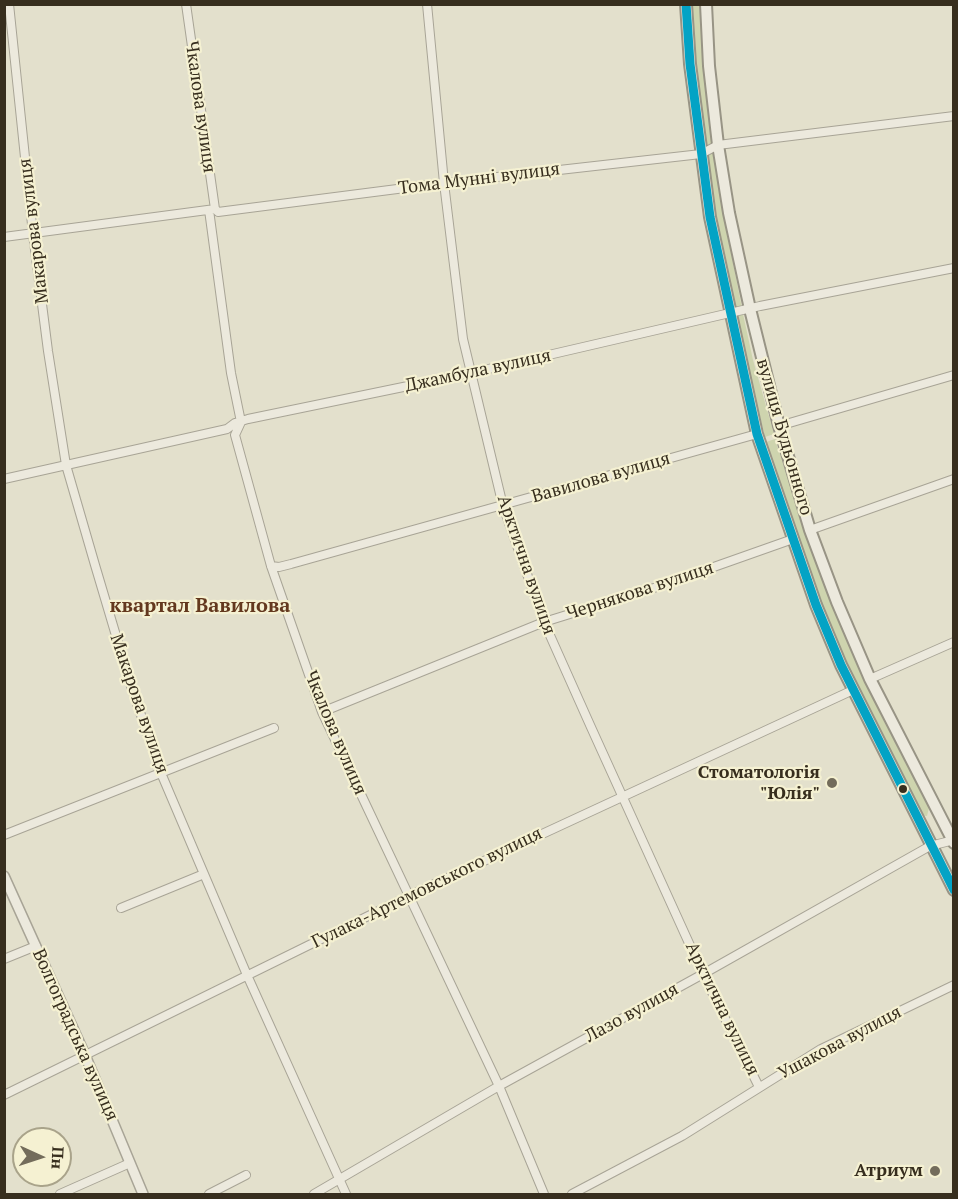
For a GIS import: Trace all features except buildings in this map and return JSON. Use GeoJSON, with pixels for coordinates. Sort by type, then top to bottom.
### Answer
{"type":"FeatureCollection","features":[{"type":"Feature","properties":{"kind":"main road","name":"вулиця Будьонного"},"geometry":{"type":"LineString","coordinates":[[686,4],[690,64],[710,217],[757,434],[816,605],[853,690],[954,890]]}},
{"type":"Feature","properties":{"kind":"main road","name":"вулиця Будьонного"},"geometry":{"type":"LineString","coordinates":[[706,4],[709,66],[729,213],[778,426],[810,530],[837,602],[870,679],[953,841]]}},
{"type":"Feature","properties":{"kind":"street","name":"Макарова вулиця"},"geometry":{"type":"LineString","coordinates":[[9,4],[33,234],[66,465],[128,677],[162,773],[247,975],[346,1194]]}},
{"type":"Feature","properties":{"kind":"street","name":"Чкалова вулиця"},"geometry":{"type":"LineString","coordinates":[[186,4],[231,372],[241,422],[235,435],[271,566],[322,712],[498,1086],[544,1194]]}},
{"type":"Feature","properties":{"kind":"street","name":"Арктична вулиця"},"geometry":{"type":"LineString","coordinates":[[427,4],[444,183],[463,339],[503,506],[544,622],[703,974],[759,1087]]}},
{"type":"Feature","properties":{"kind":"street","name":"Тома Мунні вулиця"},"geometry":{"type":"LineString","coordinates":[[4,237],[212,210],[218,212],[444,183],[701,154],[718,145],[954,116]]}},
{"type":"Feature","properties":{"kind":"street","name":"Джамбула вулиця"},"geometry":{"type":"LineString","coordinates":[[4,478],[227,429],[235,423],[471,373],[750,309],[954,268]]}},
{"type":"Feature","properties":{"kind":"street"},"geometry":{"type":"LineString","coordinates":[[778,426],[954,375]]}},
{"type":"Feature","properties":{"kind":"street","name":"Вавилова вулиця"},"geometry":{"type":"LineString","coordinates":[[271,566],[279,567],[757,434]]}},
{"type":"Feature","properties":{"kind":"street"},"geometry":{"type":"LineString","coordinates":[[810,530],[954,480]]}},
{"type":"Feature","properties":{"kind":"street","name":"Чернякова вулиця"},"geometry":{"type":"LineString","coordinates":[[322,712],[544,622],[793,539]]}},
{"type":"Feature","properties":{"kind":"street"},"geometry":{"type":"LineString","coordinates":[[870,679],[954,642]]}},
{"type":"Feature","properties":{"kind":"street","name":"Гулака-Артемовського вулиця"},"geometry":{"type":"LineString","coordinates":[[4,1095],[410,895],[853,690]]}},
{"type":"Feature","properties":{"kind":"street"},"geometry":{"type":"LineString","coordinates":[[4,835],[274,728]]}},
{"type":"Feature","properties":{"kind":"street","name":"Лазо вулиця"},"geometry":{"type":"LineString","coordinates":[[314,1194],[498,1086],[930,846],[953,841]]}},
{"type":"Feature","properties":{"kind":"street"},"geometry":{"type":"LineString","coordinates":[[121,908],[204,874]]}},
{"type":"Feature","properties":{"kind":"street","name":"Волгоградська вулиця"},"geometry":{"type":"LineString","coordinates":[[4,876],[85,1055],[143,1194]]}},
{"type":"Feature","properties":{"kind":"street"},"geometry":{"type":"LineString","coordinates":[[4,959],[36,946]]}},
{"type":"Feature","properties":{"kind":"street","name":"Ушакова вулиця"},"geometry":{"type":"LineString","coordinates":[[572,1194],[682,1136],[821,1049],[954,986]]}},
{"type":"Feature","properties":{"kind":"street"},"geometry":{"type":"LineString","coordinates":[[60,1194],[130,1163]]}},
{"type":"Feature","properties":{"kind":"street"},"geometry":{"type":"LineString","coordinates":[[209,1194],[246,1175]]}},
{"type":"Feature","properties":{"kind":"green space"},"geometry":{"type":"Polygon","coordinates":[[[691,5],[701,5],[704,72],[713,142],[705,147],[696,75],[691,5]]]}},
{"type":"Feature","properties":{"kind":"green space"},"geometry":{"type":"Polygon","coordinates":[[[714,152],[723,213],[742,308],[733,310],[714,214],[706,156],[714,152]]]}},
{"type":"Feature","properties":{"kind":"green space"},"geometry":{"type":"Polygon","coordinates":[[[743,314],[753,360],[774,434],[765,437],[735,316],[743,314]]]}},
{"type":"Feature","properties":{"kind":"green space"},"geometry":{"type":"Polygon","coordinates":[[[775,439],[832,606],[885,723],[929,808],[927,816],[920,815],[866,707],[823,609],[766,442],[775,439]]]}},
{"type":"Feature","properties":{"kind":"transit line"},"geometry":{"type":"LineString","coordinates":[[686,4],[690,64],[710,217],[757,434],[816,605],[841,665],[954,890]]}},
{"type":"Feature","properties":{"kind":"place","name":"Стоматологія \"Юлія\""},"geometry":{"type":"Point","coordinates":[832,783]}},
{"type":"Feature","properties":{"kind":"place","name":"Атриум"},"geometry":{"type":"Point","coordinates":[935,1171]}},
{"type":"Feature","properties":{"kind":"district","name":"квартал Вавилова"},"geometry":{"type":"Point","coordinates":[200,606]}}]}
